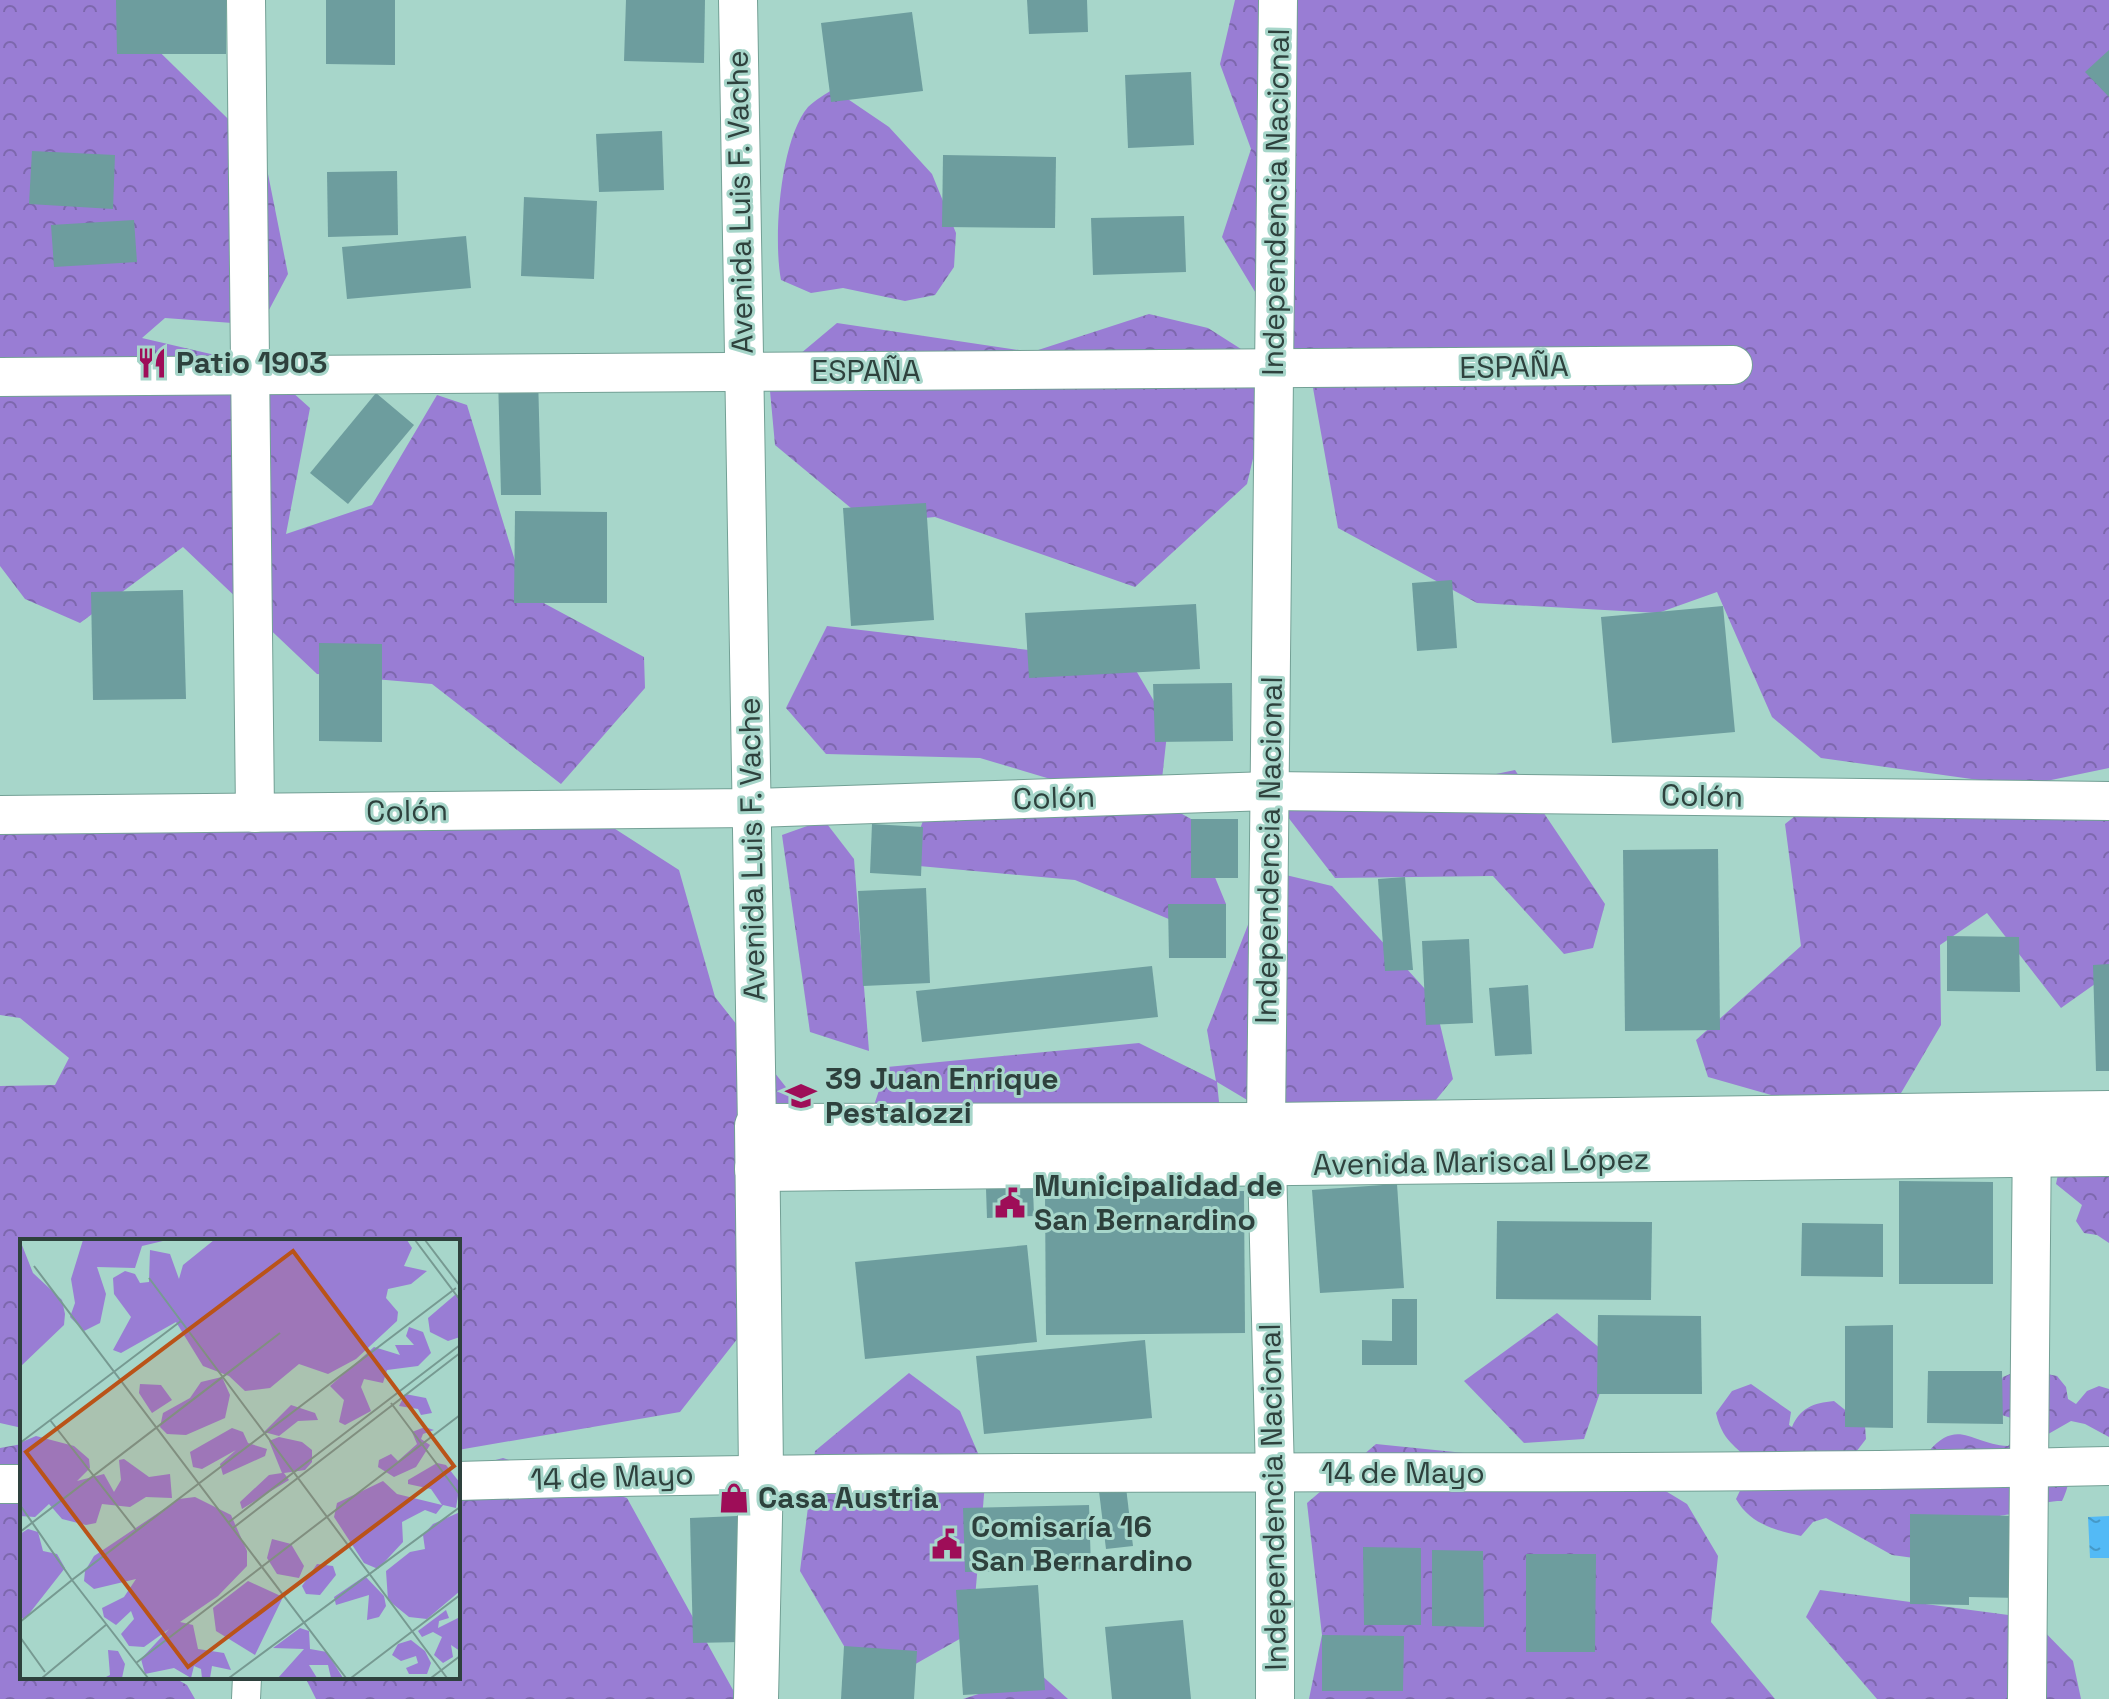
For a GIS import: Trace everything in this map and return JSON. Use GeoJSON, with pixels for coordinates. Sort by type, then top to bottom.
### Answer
{"type":"FeatureCollection","features":[{"type":"Feature","properties":{"kind":"street"},"geometry":{"type":"LineString","coordinates":[[246,0],[255,813]]}},
{"type":"Feature","properties":{"kind":"street","name":"Avenida Luis F. Vache"},"geometry":{"type":"LineString","coordinates":[[738,0],[761,1472],[756,1699]]}},
{"type":"Feature","properties":{"kind":"street","name":"Independencia Nacional"},"geometry":{"type":"LineString","coordinates":[[1275,1699],[1275,1474],[1266,1145],[1278,0]]}},
{"type":"Feature","properties":{"kind":"street","name":"ESPAÑA"},"geometry":{"type":"LineString","coordinates":[[0,377],[1733,365]]}},
{"type":"Feature","properties":{"kind":"street","name":"Colón"},"geometry":{"type":"LineString","coordinates":[[0,815],[752,808],[1270,791],[2109,801]]}},
{"type":"Feature","properties":{"kind":"street","name":"Avenida Mariscal López"},"geometry":{"type":"LineString","coordinates":[[757,1169],[1266,1145],[2032,1134],[2109,1113]]}},
{"type":"Feature","properties":{"kind":"street","name":"Avenida Mariscal López"},"geometry":{"type":"LineString","coordinates":[[757,1126],[1266,1145]]}},
{"type":"Feature","properties":{"kind":"street"},"geometry":{"type":"LineString","coordinates":[[2027,1699],[2032,1134]]}},
{"type":"Feature","properties":{"kind":"street","name":"Avenida Mariscal López"},"geometry":{"type":"LineString","coordinates":[[2032,1134],[2109,1154]]}},
{"type":"Feature","properties":{"kind":"street","name":"14 de Mayo"},"geometry":{"type":"LineString","coordinates":[[460,1481],[761,1472],[1275,1474],[2109,1466]]}},
{"type":"Feature","properties":{"kind":"street"},"geometry":{"type":"LineString","coordinates":[[246,1699],[247,1679]]}},
{"type":"Feature","properties":{"kind":"green space"},"geometry":{"type":"Polygon","coordinates":[[[0,0],[122,0],[128,21],[264,154],[288,274],[261,325],[165,318],[142,338],[263,366],[310,408],[286,534],[372,505],[437,395],[467,405],[525,593],[644,657],[645,688],[561,784],[432,684],[317,674],[183,547],[80,623],[25,599],[0,566],[0,0]]]}},
{"type":"Feature","properties":{"kind":"green space"},"geometry":{"type":"Polygon","coordinates":[[[1235,0],[2109,0],[2109,768],[2022,786],[1821,758],[1772,717],[1717,592],[1658,613],[1477,603],[1338,528],[1313,388],[1222,237],[1251,149],[1220,64],[1235,0]]]}},
{"type":"Feature","properties":{"kind":"green space"},"geometry":{"type":"Polygon","coordinates":[[[833,89],[889,127],[932,174],[956,233],[954,267],[935,295],[905,301],[843,288],[811,293],[781,280],[779,216],[791,142],[798,122],[808,107],[833,89]]]}},
{"type":"Feature","properties":{"kind":"green space"},"geometry":{"type":"Polygon","coordinates":[[[1149,314],[1208,328],[1274,370],[1247,484],[1135,587],[935,517],[869,523],[775,445],[769,380],[837,323],[1032,352],[1149,314]]]}},
{"type":"Feature","properties":{"kind":"green space"},"geometry":{"type":"Polygon","coordinates":[[[827,626],[1131,662],[1168,725],[1161,788],[1148,795],[1191,819],[1226,904],[1188,927],[1075,880],[908,865],[932,794],[1084,789],[980,758],[826,754],[786,708],[827,626]]]}},
{"type":"Feature","properties":{"kind":"green space"},"geometry":{"type":"Polygon","coordinates":[[[1515,770],[1605,904],[1593,948],[1564,954],[1493,876],[1335,878],[1277,803],[1406,793],[1515,770]]]}},
{"type":"Feature","properties":{"kind":"green space"},"geometry":{"type":"Polygon","coordinates":[[[1833,786],[2018,819],[2109,803],[2109,974],[2061,1008],[1987,913],[1940,945],[1941,1025],[1894,1105],[1828,1111],[1708,1077],[1696,1040],[1801,946],[1785,824],[1833,786]]]}},
{"type":"Feature","properties":{"kind":"green space"},"geometry":{"type":"Polygon","coordinates":[[[0,795],[170,822],[595,816],[679,870],[715,997],[793,1096],[738,1338],[680,1412],[460,1450],[460,1239],[20,1239],[20,1428],[0,1423],[0,1086],[55,1085],[69,1058],[20,1018],[0,1015],[0,795]]]}},
{"type":"Feature","properties":{"kind":"green space"},"geometry":{"type":"Polygon","coordinates":[[[824,820],[854,859],[869,1051],[810,1032],[782,835],[824,820]]]}},
{"type":"Feature","properties":{"kind":"green space"},"geometry":{"type":"Polygon","coordinates":[[[1269,871],[1332,886],[1434,999],[1453,1079],[1404,1139],[1335,1152],[1217,1082],[1223,1142],[872,1111],[887,1067],[1139,1043],[1216,1081],[1207,1030],[1269,871]]]}},
{"type":"Feature","properties":{"kind":"green space"},"geometry":{"type":"Polygon","coordinates":[[[2109,1153],[2109,1243],[2097,1235],[2084,1233],[2076,1221],[2082,1205],[2056,1184],[2060,1165],[2109,1153]]]}},
{"type":"Feature","properties":{"kind":"green space"},"geometry":{"type":"Polygon","coordinates":[[[1557,1313],[1612,1358],[1584,1439],[1524,1443],[1464,1381],[1557,1313]]]}},
{"type":"Feature","properties":{"kind":"green space"},"geometry":{"type":"Polygon","coordinates":[[[2022,1369],[2057,1376],[2066,1387],[2068,1399],[2076,1404],[2087,1391],[2099,1386],[2109,1389],[2109,1437],[2085,1424],[2071,1421],[2043,1437],[2017,1420],[1999,1414],[1995,1393],[2003,1377],[2022,1369]]]}},
{"type":"Feature","properties":{"kind":"green space"},"geometry":{"type":"Polygon","coordinates":[[[909,1373],[960,1411],[986,1472],[972,1632],[896,1675],[844,1646],[800,1571],[815,1451],[909,1373]]]}},
{"type":"Feature","properties":{"kind":"green space"},"geometry":{"type":"Polygon","coordinates":[[[1751,1384],[1791,1412],[1789,1425],[1792,1427],[1808,1408],[1834,1401],[1865,1426],[1866,1439],[1856,1452],[1928,1452],[1948,1436],[1957,1434],[2008,1446],[2016,1437],[2040,1445],[2051,1450],[2066,1464],[2067,1486],[2062,1501],[1995,1517],[1914,1558],[1892,1555],[1826,1518],[1813,1522],[1801,1536],[1773,1528],[1748,1514],[1736,1499],[1751,1468],[1728,1440],[1716,1413],[1732,1391],[1751,1384]]]}},
{"type":"Feature","properties":{"kind":"green space"},"geometry":{"type":"Polygon","coordinates":[[[20,1444],[20,1679],[176,1679],[187,1685],[195,1699],[0,1699],[0,1448],[20,1444]]]}},
{"type":"Feature","properties":{"kind":"green space"},"geometry":{"type":"Polygon","coordinates":[[[1376,1444],[1631,1470],[1687,1504],[1718,1556],[1711,1622],[1775,1699],[1309,1699],[1322,1635],[1307,1503],[1376,1444]]]}},
{"type":"Feature","properties":{"kind":"green space"},"geometry":{"type":"Polygon","coordinates":[[[503,1458],[627,1498],[738,1699],[316,1699],[306,1679],[460,1679],[460,1469],[503,1458]]]}},
{"type":"Feature","properties":{"kind":"green space"},"geometry":{"type":"Polygon","coordinates":[[[1820,1590],[2031,1618],[2073,1661],[2081,1699],[1877,1699],[1806,1617],[1820,1590]]]}},
{"type":"Feature","properties":{"kind":"green space"},"geometry":{"type":"Polygon","coordinates":[[[1040,1674],[1068,1699],[963,1699],[1040,1674]]]}},
{"type":"Feature","properties":{"kind":"water"},"geometry":{"type":"Polygon","coordinates":[[[2109,1516],[2109,1558],[2090,1558],[2088,1517],[2109,1516]]]}},
{"type":"Feature","properties":{"kind":"building"},"geometry":{"type":"Polygon","coordinates":[[[116,0],[226,0],[226,54],[117,54],[116,0]]]}},
{"type":"Feature","properties":{"kind":"building"},"geometry":{"type":"Polygon","coordinates":[[[326,0],[395,0],[395,65],[326,64],[326,0]]]}},
{"type":"Feature","properties":{"kind":"building"},"geometry":{"type":"Polygon","coordinates":[[[626,0],[705,0],[704,63],[624,61],[626,0]]]}},
{"type":"Feature","properties":{"kind":"building"},"geometry":{"type":"Polygon","coordinates":[[[1027,0],[1087,0],[1088,32],[1029,34],[1027,0]]]}},
{"type":"Feature","properties":{"kind":"building"},"geometry":{"type":"Polygon","coordinates":[[[912,12],[923,91],[831,102],[821,23],[912,12]]]}},
{"type":"Feature","properties":{"kind":"building"},"geometry":{"type":"Polygon","coordinates":[[[2109,50],[2109,97],[2085,72],[2109,50]]]}},
{"type":"Feature","properties":{"kind":"building"},"geometry":{"type":"Polygon","coordinates":[[[1191,72],[1194,145],[1128,148],[1125,75],[1191,72]]]}},
{"type":"Feature","properties":{"kind":"building"},"geometry":{"type":"Polygon","coordinates":[[[662,131],[664,190],[599,192],[596,134],[662,131]]]}},
{"type":"Feature","properties":{"kind":"building"},"geometry":{"type":"Polygon","coordinates":[[[32,151],[115,155],[113,209],[29,204],[32,151]]]}},
{"type":"Feature","properties":{"kind":"building"},"geometry":{"type":"Polygon","coordinates":[[[943,155],[1056,157],[1055,228],[942,227],[943,155]]]}},
{"type":"Feature","properties":{"kind":"building"},"geometry":{"type":"Polygon","coordinates":[[[397,171],[398,235],[328,237],[327,172],[397,171]]]}},
{"type":"Feature","properties":{"kind":"building"},"geometry":{"type":"Polygon","coordinates":[[[524,197],[597,201],[594,279],[521,276],[524,197]]]}},
{"type":"Feature","properties":{"kind":"building"},"geometry":{"type":"Polygon","coordinates":[[[1184,216],[1186,272],[1093,275],[1091,218],[1184,216]]]}},
{"type":"Feature","properties":{"kind":"building"},"geometry":{"type":"Polygon","coordinates":[[[134,220],[137,262],[54,267],[51,225],[134,220]]]}},
{"type":"Feature","properties":{"kind":"building"},"geometry":{"type":"Polygon","coordinates":[[[466,236],[471,288],[347,299],[342,247],[466,236]]]}},
{"type":"Feature","properties":{"kind":"building"},"geometry":{"type":"Polygon","coordinates":[[[538,375],[541,495],[501,495],[498,376],[538,375]]]}},
{"type":"Feature","properties":{"kind":"building"},"geometry":{"type":"Polygon","coordinates":[[[376,393],[414,425],[348,504],[310,473],[376,393]]]}},
{"type":"Feature","properties":{"kind":"building"},"geometry":{"type":"Polygon","coordinates":[[[926,503],[934,620],[851,626],[843,508],[926,503]]]}},
{"type":"Feature","properties":{"kind":"building"},"geometry":{"type":"Polygon","coordinates":[[[515,511],[607,512],[607,603],[514,603],[515,511]]]}},
{"type":"Feature","properties":{"kind":"building"},"geometry":{"type":"Polygon","coordinates":[[[1452,580],[1457,648],[1417,651],[1412,583],[1452,580]]]}},
{"type":"Feature","properties":{"kind":"building"},"geometry":{"type":"Polygon","coordinates":[[[183,590],[186,699],[93,700],[91,592],[183,590]]]}},
{"type":"Feature","properties":{"kind":"building"},"geometry":{"type":"Polygon","coordinates":[[[1196,604],[1200,669],[1029,678],[1025,613],[1196,604]]]}},
{"type":"Feature","properties":{"kind":"building"},"geometry":{"type":"Polygon","coordinates":[[[1723,606],[1735,732],[1612,743],[1601,617],[1723,606]]]}},
{"type":"Feature","properties":{"kind":"building"},"geometry":{"type":"Polygon","coordinates":[[[319,643],[382,644],[382,742],[319,741],[319,643]]]}},
{"type":"Feature","properties":{"kind":"building"},"geometry":{"type":"Polygon","coordinates":[[[1232,683],[1233,741],[1155,742],[1153,684],[1232,683]]]}},
{"type":"Feature","properties":{"kind":"building"},"geometry":{"type":"Polygon","coordinates":[[[1191,819],[1238,819],[1238,878],[1191,878],[1191,819]]]}},
{"type":"Feature","properties":{"kind":"building"},"geometry":{"type":"Polygon","coordinates":[[[872,824],[923,827],[921,876],[870,873],[872,824]]]}},
{"type":"Feature","properties":{"kind":"building"},"geometry":{"type":"Polygon","coordinates":[[[1718,849],[1720,1030],[1625,1031],[1623,850],[1718,849]]]}},
{"type":"Feature","properties":{"kind":"building"},"geometry":{"type":"Polygon","coordinates":[[[1405,877],[1413,970],[1385,971],[1378,879],[1405,877]]]}},
{"type":"Feature","properties":{"kind":"building"},"geometry":{"type":"Polygon","coordinates":[[[926,888],[930,983],[863,986],[858,891],[926,888]]]}},
{"type":"Feature","properties":{"kind":"building"},"geometry":{"type":"Polygon","coordinates":[[[1168,904],[1226,904],[1226,958],[1169,958],[1168,904]]]}},
{"type":"Feature","properties":{"kind":"building"},"geometry":{"type":"Polygon","coordinates":[[[1947,936],[2019,937],[2020,992],[1947,991],[1947,936]]]}},
{"type":"Feature","properties":{"kind":"building"},"geometry":{"type":"Polygon","coordinates":[[[1469,939],[1473,1023],[1426,1025],[1422,941],[1469,939]]]}},
{"type":"Feature","properties":{"kind":"building"},"geometry":{"type":"Polygon","coordinates":[[[2109,964],[2109,1071],[2096,1071],[2093,965],[2109,964]]]}},
{"type":"Feature","properties":{"kind":"building"},"geometry":{"type":"Polygon","coordinates":[[[1152,966],[1158,1017],[922,1042],[916,991],[1152,966]]]}},
{"type":"Feature","properties":{"kind":"building"},"geometry":{"type":"Polygon","coordinates":[[[1528,985],[1532,1054],[1495,1056],[1489,988],[1528,985]]]}},
{"type":"Feature","properties":{"kind":"building"},"geometry":{"type":"Polygon","coordinates":[[[1899,1181],[1993,1182],[1993,1284],[1899,1284],[1899,1181]]]}},
{"type":"Feature","properties":{"kind":"building"},"geometry":{"type":"Polygon","coordinates":[[[1397,1184],[1404,1288],[1320,1293],[1312,1190],[1397,1184]]]}},
{"type":"Feature","properties":{"kind":"building","name":"Municipalidad de San Bernardino"},"geometry":{"type":"Polygon","coordinates":[[[1033,1188],[1034,1216],[987,1218],[986,1189],[1033,1188]]]}},
{"type":"Feature","properties":{"kind":"building"},"geometry":{"type":"Polygon","coordinates":[[[1244,1191],[1245,1333],[1046,1335],[1045,1192],[1244,1191]]]}},
{"type":"Feature","properties":{"kind":"building"},"geometry":{"type":"Polygon","coordinates":[[[1497,1221],[1652,1222],[1651,1300],[1496,1299],[1497,1221]]]}},
{"type":"Feature","properties":{"kind":"building"},"geometry":{"type":"Polygon","coordinates":[[[1802,1223],[1883,1224],[1883,1277],[1801,1276],[1802,1223]]]}},
{"type":"Feature","properties":{"kind":"building"},"geometry":{"type":"Polygon","coordinates":[[[1027,1245],[1037,1342],[865,1359],[855,1262],[1027,1245]]]}},
{"type":"Feature","properties":{"kind":"building"},"geometry":{"type":"Polygon","coordinates":[[[1392,1299],[1417,1299],[1417,1365],[1362,1365],[1362,1340],[1392,1341],[1392,1299]]]}},
{"type":"Feature","properties":{"kind":"building"},"geometry":{"type":"Polygon","coordinates":[[[1598,1315],[1701,1316],[1702,1394],[1597,1394],[1598,1315]]]}},
{"type":"Feature","properties":{"kind":"building"},"geometry":{"type":"Polygon","coordinates":[[[1893,1325],[1893,1428],[1845,1427],[1845,1326],[1893,1325]]]}},
{"type":"Feature","properties":{"kind":"building"},"geometry":{"type":"Polygon","coordinates":[[[1145,1340],[1152,1418],[984,1434],[976,1356],[1145,1340]]]}},
{"type":"Feature","properties":{"kind":"building"},"geometry":{"type":"Polygon","coordinates":[[[1928,1371],[2002,1371],[2003,1424],[1927,1423],[1928,1371]]]}},
{"type":"Feature","properties":{"kind":"building"},"geometry":{"type":"Polygon","coordinates":[[[1125,1479],[1133,1546],[1106,1549],[1098,1483],[1125,1479]]]}},
{"type":"Feature","properties":{"kind":"building"},"geometry":{"type":"Polygon","coordinates":[[[1089,1505],[1091,1569],[965,1572],[963,1508],[1089,1505]]]}},
{"type":"Feature","properties":{"kind":"building"},"geometry":{"type":"Polygon","coordinates":[[[1910,1514],[2020,1516],[2020,1598],[1969,1597],[1969,1605],[1910,1604],[1910,1514]]]}},
{"type":"Feature","properties":{"kind":"building"},"geometry":{"type":"Polygon","coordinates":[[[737,1516],[741,1642],[693,1643],[690,1518],[737,1516]]]}},
{"type":"Feature","properties":{"kind":"building"},"geometry":{"type":"Polygon","coordinates":[[[1363,1547],[1421,1548],[1421,1625],[1364,1625],[1363,1547]]]}},
{"type":"Feature","properties":{"kind":"building"},"geometry":{"type":"Polygon","coordinates":[[[1432,1550],[1483,1551],[1484,1627],[1432,1626],[1432,1550]]]}},
{"type":"Feature","properties":{"kind":"building"},"geometry":{"type":"Polygon","coordinates":[[[1526,1554],[1596,1554],[1595,1652],[1526,1652],[1526,1554]]]}},
{"type":"Feature","properties":{"kind":"building"},"geometry":{"type":"Polygon","coordinates":[[[1038,1585],[1045,1690],[963,1695],[956,1590],[1038,1585]]]}},
{"type":"Feature","properties":{"kind":"building"},"geometry":{"type":"Polygon","coordinates":[[[1183,1620],[1191,1699],[1112,1699],[1105,1627],[1183,1620]]]}},
{"type":"Feature","properties":{"kind":"building"},"geometry":{"type":"Polygon","coordinates":[[[1322,1635],[1404,1636],[1403,1691],[1322,1691],[1322,1635]]]}},
{"type":"Feature","properties":{"kind":"building"},"geometry":{"type":"Polygon","coordinates":[[[844,1646],[917,1651],[914,1699],[841,1699],[844,1646]]]}},
{"type":"Feature","properties":{"kind":"place","name":"Patio 1903"},"geometry":{"type":"Point","coordinates":[152,363]}},
{"type":"Feature","properties":{"kind":"place","name":"39 Juan Enrique Pestalozzi"},"geometry":{"type":"Point","coordinates":[801,1096]}},
{"type":"Feature","properties":{"kind":"place","name":"Municipalidad de San Bernardino"},"geometry":{"type":"Point","coordinates":[1010,1203]}},
{"type":"Feature","properties":{"kind":"place","name":"Casa Austria"},"geometry":{"type":"Point","coordinates":[734,1498]}},
{"type":"Feature","properties":{"kind":"place","name":"Comisaría 16 San Bernardino"},"geometry":{"type":"Point","coordinates":[947,1544]}}]}
